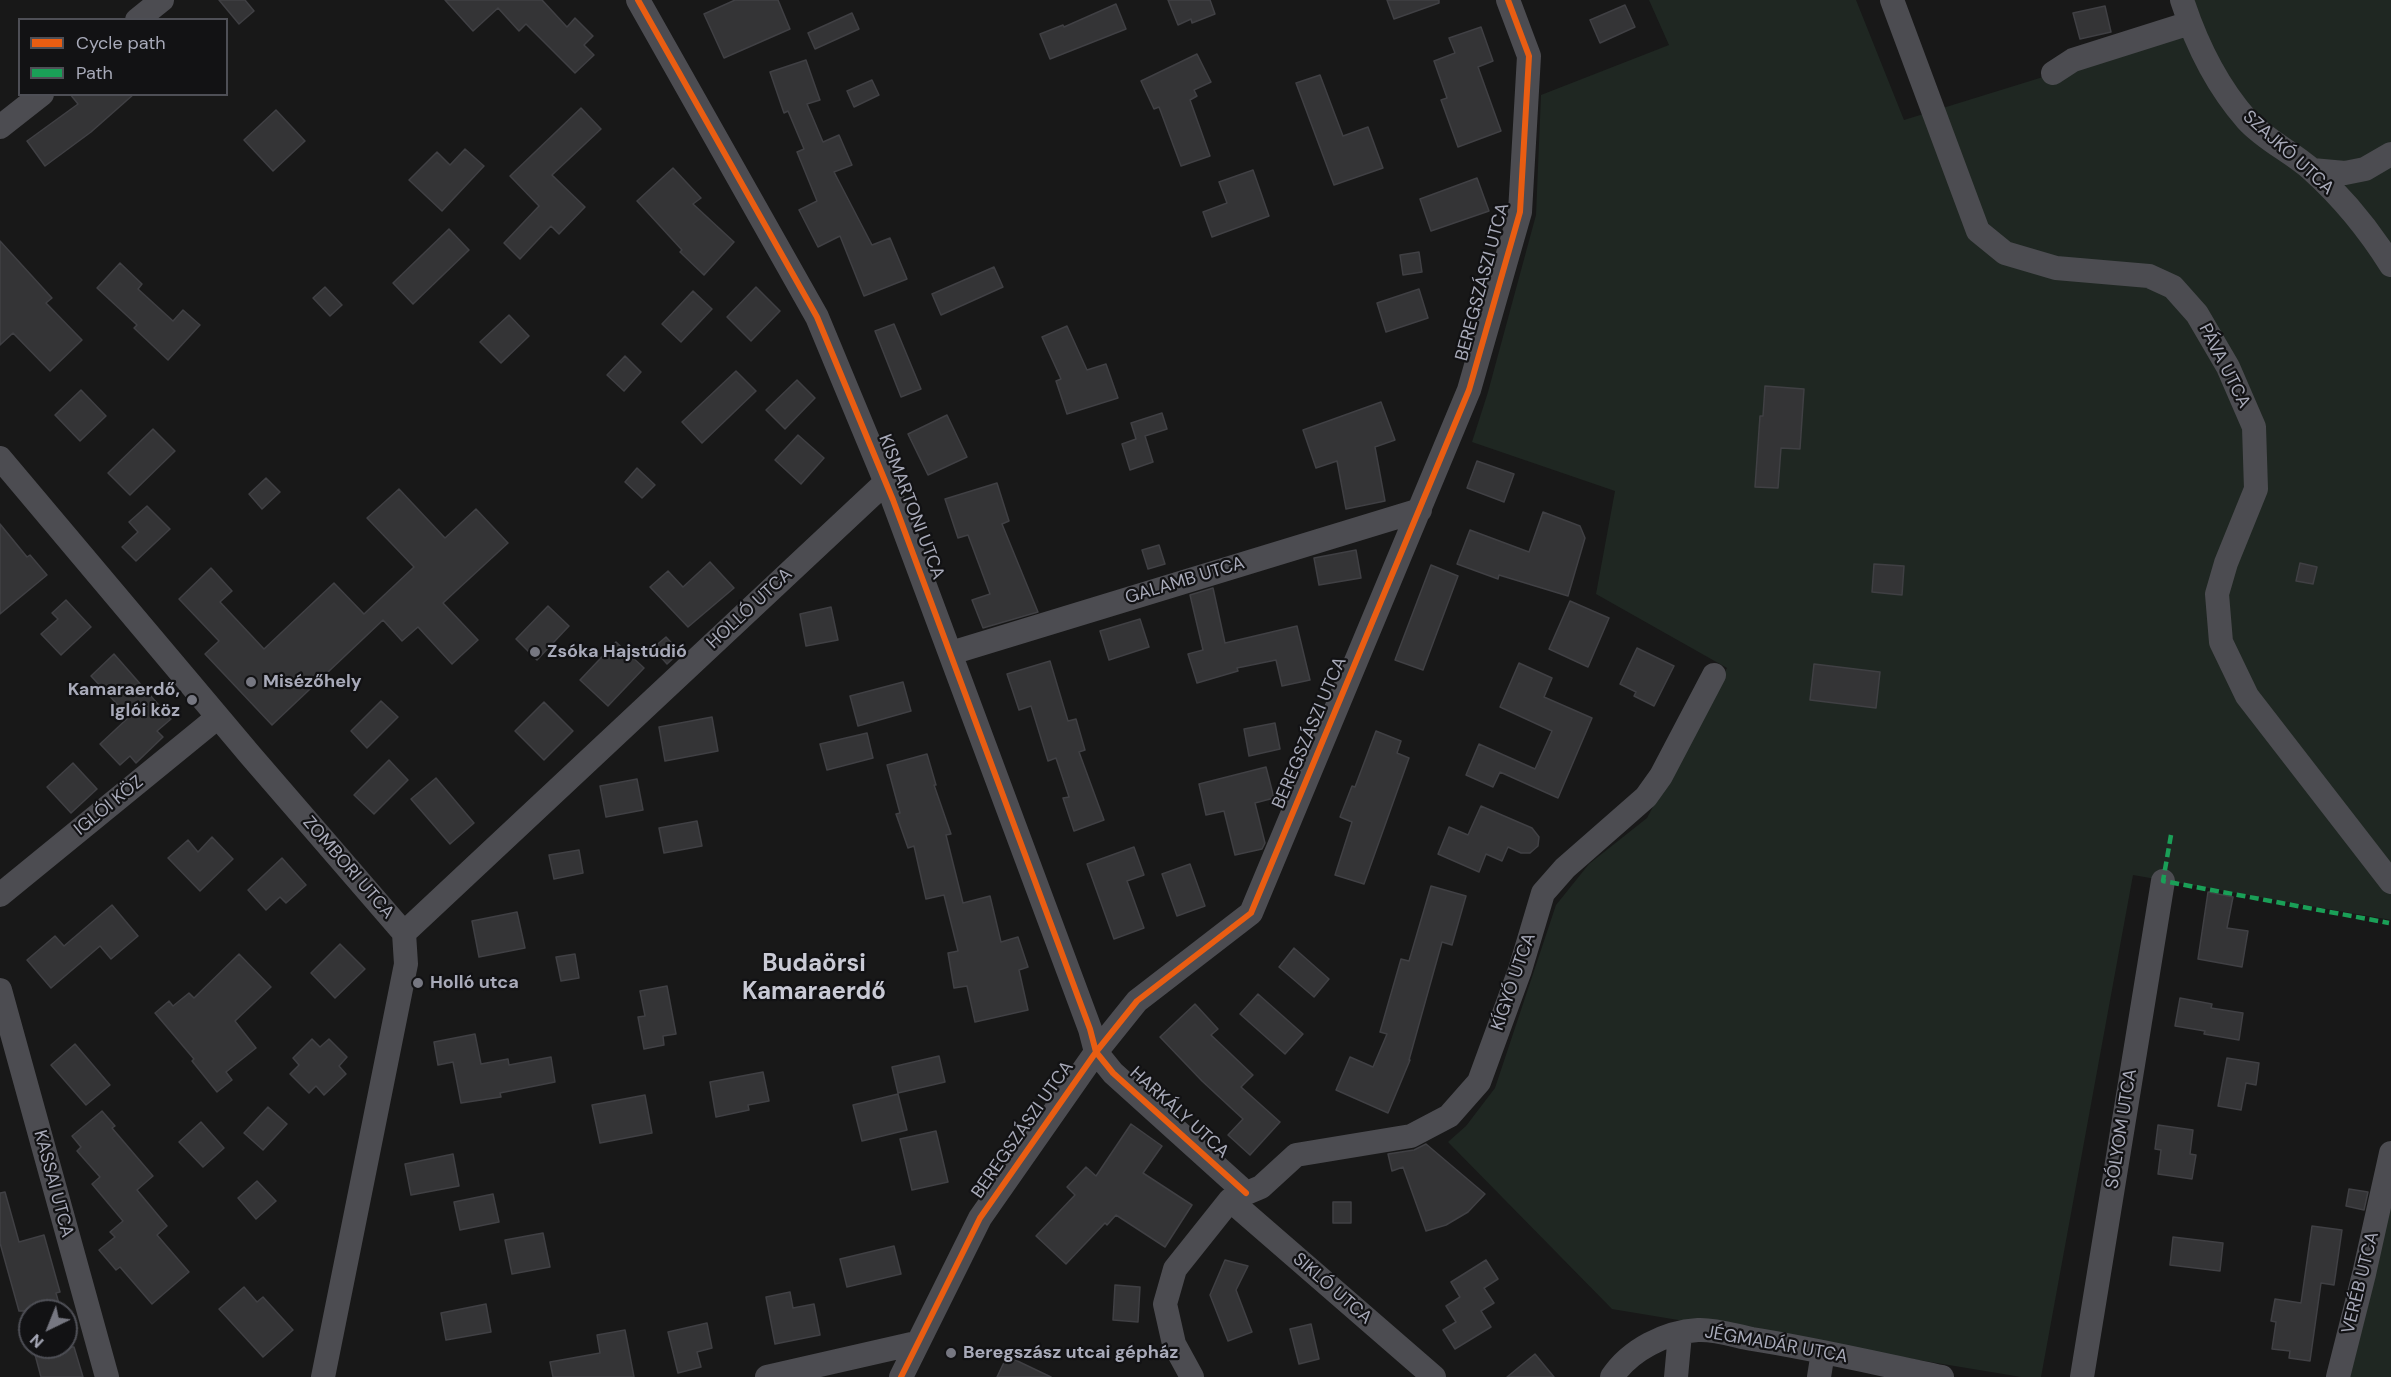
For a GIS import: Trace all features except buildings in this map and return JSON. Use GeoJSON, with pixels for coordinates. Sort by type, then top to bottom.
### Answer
{"type":"FeatureCollection","features":[{"type":"Feature","properties":{"kind":"street"},"geometry":{"type":"LineString","coordinates":[[140,18],[162,0]]}},
{"type":"Feature","properties":{"kind":"street","name":"KISMARTONI UTCA"},"geometry":{"type":"LineString","coordinates":[[639,0],[817,317],[886,482],[951,653],[1090,1029],[1096,1052]]}},
{"type":"Feature","properties":{"kind":"street","name":"BEREGSZÁSZI UTCA"},"geometry":{"type":"LineString","coordinates":[[901,1377],[980,1218],[1096,1052],[1137,1001],[1251,913],[1469,390],[1520,212],[1529,56],[1508,0]]}},
{"type":"Feature","properties":{"kind":"street","name":"PÁVA UTCA"},"geometry":{"type":"LineString","coordinates":[[1892,0],[1978,231],[2005,253],[2056,268],[2149,276],[2173,287],[2197,314],[2228,367],[2254,427],[2256,489],[2226,563],[2217,594],[2222,642],[2247,696],[2391,882]]}},
{"type":"Feature","properties":{"kind":"street","name":"SZAJKÓ UTCA"},"geometry":{"type":"LineString","coordinates":[[2182,0],[2190,23],[2219,84],[2248,122],[2312,170],[2369,230],[2391,265]]}},
{"type":"Feature","properties":{"kind":"street"},"geometry":{"type":"LineString","coordinates":[[2054,73],[2073,60],[2190,23]]}},
{"type":"Feature","properties":{"kind":"street"},"geometry":{"type":"LineString","coordinates":[[0,127],[39,96]]}},
{"type":"Feature","properties":{"kind":"street"},"geometry":{"type":"LineString","coordinates":[[2312,170],[2345,173],[2365,169],[2391,154]]}},
{"type":"Feature","properties":{"kind":"street","name":"ZOMBORI UTCA"},"geometry":{"type":"LineString","coordinates":[[0,458],[404,933],[406,964],[323,1377]]}},
{"type":"Feature","properties":{"kind":"street","name":"HOLLÓ UTCA"},"geometry":{"type":"LineString","coordinates":[[404,933],[886,482]]}},
{"type":"Feature","properties":{"kind":"street","name":"GALAMB UTCA"},"geometry":{"type":"LineString","coordinates":[[951,653],[1420,510]]}},
{"type":"Feature","properties":{"kind":"street","name":"KÍGYÓ UTCA"},"geometry":{"type":"LineString","coordinates":[[1238,1197],[1261,1187],[1296,1155],[1411,1136],[1449,1116],[1479,1082],[1520,970],[1543,893],[1565,868],[1646,797],[1661,776],[1714,675]]}},
{"type":"Feature","properties":{"kind":"street","name":"IGLÓI KÖZ"},"geometry":{"type":"LineString","coordinates":[[0,895],[218,717]]}},
{"type":"Feature","properties":{"kind":"street","name":"SÓLYOM UTCA"},"geometry":{"type":"LineString","coordinates":[[2082,1377],[2163,881]]}},
{"type":"Feature","properties":{"kind":"street","name":"KASSAI UTCA"},"geometry":{"type":"LineString","coordinates":[[0,990],[106,1377]]}},
{"type":"Feature","properties":{"kind":"street","name":"HARKÁLY UTCA"},"geometry":{"type":"LineString","coordinates":[[1096,1052],[1113,1073],[1238,1197]]}},
{"type":"Feature","properties":{"kind":"street","name":"VERÉB UTCA"},"geometry":{"type":"LineString","coordinates":[[2337,1377],[2364,1274],[2391,1153]]}},
{"type":"Feature","properties":{"kind":"street"},"geometry":{"type":"LineString","coordinates":[[1192,1377],[1174,1344],[1165,1304],[1175,1269],[1238,1197]]}},
{"type":"Feature","properties":{"kind":"street","name":"SIKLÓ UTCA"},"geometry":{"type":"LineString","coordinates":[[1238,1197],[1434,1377]]}},
{"type":"Feature","properties":{"kind":"street","name":"JÉGMADÁR UTCA"},"geometry":{"type":"LineString","coordinates":[[1612,1377],[1618,1367],[1643,1347],[1699,1330],[1794,1345],[1942,1377]]}},
{"type":"Feature","properties":{"kind":"street"},"geometry":{"type":"LineString","coordinates":[[1676,1377],[1680,1334]]}},
{"type":"Feature","properties":{"kind":"street"},"geometry":{"type":"LineString","coordinates":[[767,1377],[916,1343]]}},
{"type":"Feature","properties":{"kind":"street"},"geometry":{"type":"LineString","coordinates":[[1819,1377],[1823,1353]]}},
{"type":"Feature","properties":{"kind":"shaded area"},"geometry":{"type":"Polygon","coordinates":[[[1649,0],[1856,0],[1904,120],[2195,30],[2185,0],[2391,0],[2391,920],[2133,875],[2041,1377],[2021,1377],[1612,1309],[1448,1142],[1466,1126],[1495,1088],[1556,905],[1589,864],[1647,818],[1727,668],[1596,594],[1615,491],[1472,442],[1488,392],[1536,215],[1541,95],[1669,45],[1649,0]]]}},
{"type":"Feature","properties":{"kind":"shaded area"},"geometry":{"type":"Polygon","coordinates":[[[2391,1199],[2391,1377],[2347,1377],[2391,1199]]]}},
{"type":"Feature","properties":{"kind":"marked path"},"geometry":{"type":"LineString","coordinates":[[2171,835],[2163,881],[2389,923]]}},
{"type":"Feature","properties":{"kind":"cycle path"},"geometry":{"type":"LineString","coordinates":[[638,0],[817,317],[893,500],[1090,1029],[1096,1052],[1113,1073],[1246,1193]]}},
{"type":"Feature","properties":{"kind":"cycle path"},"geometry":{"type":"LineString","coordinates":[[901,1377],[980,1218],[1096,1052],[1137,1001],[1251,913],[1469,390],[1520,212],[1529,56],[1508,0]]}},
{"type":"Feature","properties":{"kind":"place","name":"Zsóka Hajstúdió"},"geometry":{"type":"Point","coordinates":[535,652]}},
{"type":"Feature","properties":{"kind":"place","name":"Misézőhely"},"geometry":{"type":"Point","coordinates":[251,682]}},
{"type":"Feature","properties":{"kind":"place","name":"Kamaraerdő, Iglói köz"},"geometry":{"type":"Point","coordinates":[192,700]}},
{"type":"Feature","properties":{"kind":"place","name":"Holló utca"},"geometry":{"type":"Point","coordinates":[418,983]}},
{"type":"Feature","properties":{"kind":"place","name":"Beregszász utcai gépház"},"geometry":{"type":"Point","coordinates":[951,1353]}},
{"type":"Feature","properties":{"kind":"district","name":"Budaörsi Kamaraerdő"},"geometry":{"type":"Point","coordinates":[814,979]}}]}
